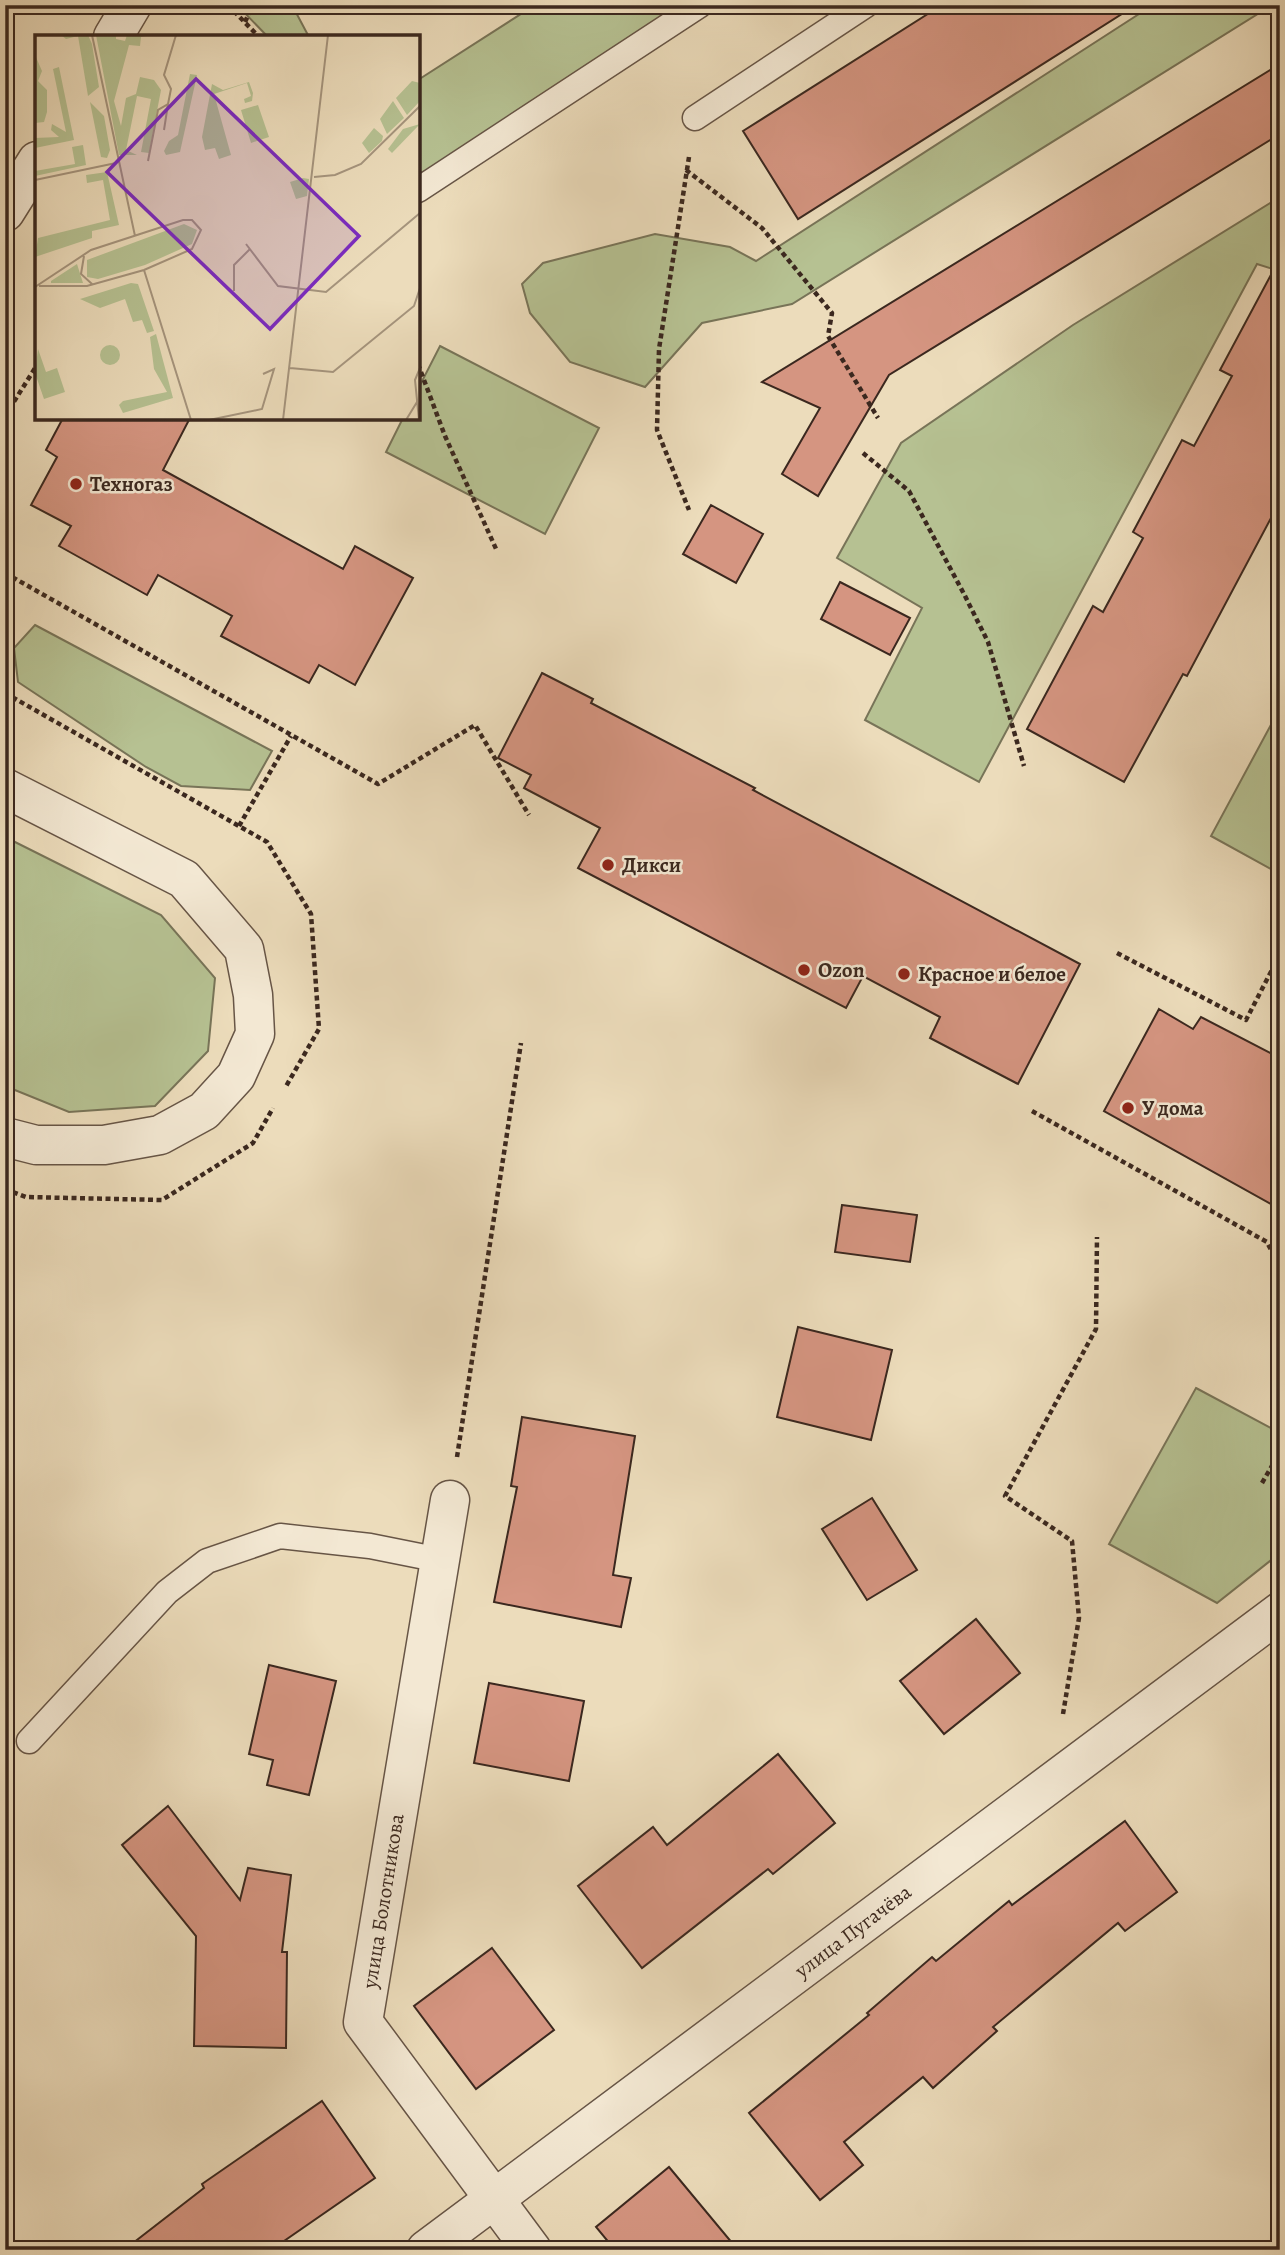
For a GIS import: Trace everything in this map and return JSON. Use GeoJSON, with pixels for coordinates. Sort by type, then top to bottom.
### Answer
{"type":"FeatureCollection","features":[{"type":"Feature","properties":{"kind":"street"},"geometry":{"type":"LineString","coordinates":[[5,212],[35,164]]}},
{"type":"Feature","properties":{"kind":"street"},"geometry":{"type":"LineString","coordinates":[[5,788],[184,880],[244,949],[253,995],[255,1034],[236,1076],[204,1111],[160,1135],[104,1145],[36,1145],[5,1137]]}},
{"type":"Feature","properties":{"kind":"street","name":"улица Болотникова"},"geometry":{"type":"LineString","coordinates":[[450,1500],[363,2022],[532,2250]]}},
{"type":"Feature","properties":{"kind":"street","name":"улица Пугачёва"},"geometry":{"type":"LineString","coordinates":[[426,2250],[1280,1612]]}},
{"type":"Feature","properties":{"kind":"lane"},"geometry":{"type":"LineString","coordinates":[[420,189],[700,5]]}},
{"type":"Feature","properties":{"kind":"lane"},"geometry":{"type":"LineString","coordinates":[[695,118],[866,5]]}},
{"type":"Feature","properties":{"kind":"lane"},"geometry":{"type":"LineString","coordinates":[[29,1741],[167,1592],[207,1561],[280,1536],[370,1546],[440,1560]]}},
{"type":"Feature","properties":{"kind":"path"},"geometry":{"type":"LineString","coordinates":[[228,5],[257,35]]}},
{"type":"Feature","properties":{"kind":"path"},"geometry":{"type":"LineString","coordinates":[[245,22],[253,5]]}},
{"type":"Feature","properties":{"kind":"path"},"geometry":{"type":"LineString","coordinates":[[689,510],[657,430],[659,349],[695,118]]}},
{"type":"Feature","properties":{"kind":"path"},"geometry":{"type":"LineString","coordinates":[[687,170],[762,228],[832,313],[828,336],[878,418]]}},
{"type":"Feature","properties":{"kind":"path"},"geometry":{"type":"LineString","coordinates":[[5,415],[35,368]]}},
{"type":"Feature","properties":{"kind":"path"},"geometry":{"type":"LineString","coordinates":[[420,369],[445,436],[497,551]]}},
{"type":"Feature","properties":{"kind":"path"},"geometry":{"type":"LineString","coordinates":[[863,453],[909,491],[964,594],[988,642],[1024,766]]}},
{"type":"Feature","properties":{"kind":"path"},"geometry":{"type":"LineString","coordinates":[[5,573],[378,784],[475,725],[529,815]]}},
{"type":"Feature","properties":{"kind":"path"},"geometry":{"type":"LineString","coordinates":[[5,693],[267,842],[311,914],[319,1029],[253,1143],[162,1200],[26,1197],[5,1189]]}},
{"type":"Feature","properties":{"kind":"path"},"geometry":{"type":"LineString","coordinates":[[239,826],[291,736]]}},
{"type":"Feature","properties":{"kind":"path"},"geometry":{"type":"LineString","coordinates":[[1117,953],[1245,1020],[1276,962]]}},
{"type":"Feature","properties":{"kind":"path"},"geometry":{"type":"LineString","coordinates":[[450,1500],[520,1042]]}},
{"type":"Feature","properties":{"kind":"path"},"geometry":{"type":"LineString","coordinates":[[1032,1111],[1267,1242],[1280,1268]]}},
{"type":"Feature","properties":{"kind":"path"},"geometry":{"type":"LineString","coordinates":[[1063,1719],[1079,1618],[1072,1541],[1005,1496],[1096,1329],[1097,1237]]}},
{"type":"Feature","properties":{"kind":"path"},"geometry":{"type":"LineString","coordinates":[[1262,1483],[1280,1452]]}},
{"type":"Feature","properties":{"kind":"green space"},"geometry":{"type":"Polygon","coordinates":[[[237,5],[292,5],[308,35],[266,35],[237,5]]]}},
{"type":"Feature","properties":{"kind":"green space"},"geometry":{"type":"Polygon","coordinates":[[[535,5],[685,5],[425,177],[420,171],[420,79],[535,5]]]}},
{"type":"Feature","properties":{"kind":"green space"},"geometry":{"type":"Polygon","coordinates":[[[1153,5],[1272,5],[792,304],[702,323],[645,387],[570,362],[530,313],[522,284],[543,263],[655,234],[730,247],[756,261],[1153,5]]]}},
{"type":"Feature","properties":{"kind":"green space"},"geometry":{"type":"Polygon","coordinates":[[[1280,197],[1280,264],[1276,270],[1257,264],[979,782],[865,720],[922,608],[837,558],[901,443],[1073,325],[1280,197]]]}},
{"type":"Feature","properties":{"kind":"green space"},"geometry":{"type":"Polygon","coordinates":[[[440,346],[599,428],[545,534],[386,452],[402,420],[420,420],[420,385],[440,346]]]}},
{"type":"Feature","properties":{"kind":"green space"},"geometry":{"type":"Polygon","coordinates":[[[35,625],[272,751],[250,790],[181,786],[146,767],[18,682],[14,648],[35,625]]]}},
{"type":"Feature","properties":{"kind":"green space"},"geometry":{"type":"Polygon","coordinates":[[[1280,708],[1280,874],[1211,836],[1280,708]]]}},
{"type":"Feature","properties":{"kind":"green space"},"geometry":{"type":"Polygon","coordinates":[[[5,837],[161,915],[215,978],[208,1051],[155,1106],[69,1112],[5,1086],[5,837]]]}},
{"type":"Feature","properties":{"kind":"green space"},"geometry":{"type":"Polygon","coordinates":[[[1196,1388],[1280,1433],[1280,1553],[1217,1603],[1109,1544],[1196,1388]]]}},
{"type":"Feature","properties":{"kind":"building"},"geometry":{"type":"Polygon","coordinates":[[[942,5],[1136,5],[798,219],[743,131],[942,5]]]}},
{"type":"Feature","properties":{"kind":"building"},"geometry":{"type":"Polygon","coordinates":[[[1280,64],[1280,134],[889,375],[818,496],[782,474],[820,408],[762,382],[1280,64]]]}},
{"type":"Feature","properties":{"kind":"building"},"geometry":{"type":"Polygon","coordinates":[[[1280,258],[1280,501],[1187,676],[1183,674],[1124,782],[1027,729],[1093,606],[1103,612],[1143,538],[1133,532],[1182,440],[1194,446],[1232,376],[1220,370],[1280,258]]]}},
{"type":"Feature","properties":{"kind":"building"},"geometry":{"type":"Polygon","coordinates":[[[62,420],[189,420],[163,470],[343,569],[355,546],[413,578],[355,685],[319,665],[309,683],[221,636],[232,616],[158,575],[147,595],[59,546],[71,526],[31,505],[57,457],[46,450],[62,420]]]}},
{"type":"Feature","properties":{"kind":"building"},"geometry":{"type":"Polygon","coordinates":[[[711,505],[763,534],[736,583],[683,554],[711,505]]]}},
{"type":"Feature","properties":{"kind":"building"},"geometry":{"type":"Polygon","coordinates":[[[840,582],[910,618],[890,655],[821,619],[840,582]]]}},
{"type":"Feature","properties":{"kind":"building"},"geometry":{"type":"Polygon","coordinates":[[[542,673],[593,699],[591,703],[755,788],[753,790],[1080,964],[1018,1084],[930,1038],[940,1017],[863,976],[846,1008],[578,868],[600,828],[524,788],[531,775],[498,758],[542,673]]]}},
{"type":"Feature","properties":{"kind":"building"},"geometry":{"type":"Polygon","coordinates":[[[1159,1009],[1193,1029],[1201,1017],[1280,1058],[1280,1209],[1104,1111],[1159,1009]]]}},
{"type":"Feature","properties":{"kind":"building"},"geometry":{"type":"Polygon","coordinates":[[[842,1205],[917,1215],[910,1262],[835,1252],[842,1205]]]}},
{"type":"Feature","properties":{"kind":"building"},"geometry":{"type":"Polygon","coordinates":[[[798,1327],[892,1350],[871,1440],[777,1417],[798,1327]]]}},
{"type":"Feature","properties":{"kind":"building"},"geometry":{"type":"Polygon","coordinates":[[[522,1417],[635,1436],[613,1575],[631,1578],[621,1627],[494,1602],[517,1487],[511,1486],[522,1417]]]}},
{"type":"Feature","properties":{"kind":"building"},"geometry":{"type":"Polygon","coordinates":[[[872,1498],[917,1570],[867,1600],[822,1529],[872,1498]]]}},
{"type":"Feature","properties":{"kind":"building"},"geometry":{"type":"Polygon","coordinates":[[[976,1619],[1020,1673],[944,1734],[900,1681],[976,1619]]]}},
{"type":"Feature","properties":{"kind":"building"},"geometry":{"type":"Polygon","coordinates":[[[269,1665],[336,1681],[309,1795],[267,1785],[273,1760],[249,1754],[269,1665]]]}},
{"type":"Feature","properties":{"kind":"building"},"geometry":{"type":"Polygon","coordinates":[[[489,1683],[584,1701],[569,1781],[474,1763],[489,1683]]]}},
{"type":"Feature","properties":{"kind":"building"},"geometry":{"type":"Polygon","coordinates":[[[778,1754],[835,1823],[773,1874],[768,1869],[642,1968],[578,1886],[653,1827],[667,1845],[778,1754]]]}},
{"type":"Feature","properties":{"kind":"building"},"geometry":{"type":"Polygon","coordinates":[[[168,1806],[240,1900],[248,1868],[291,1875],[282,1952],[287,1952],[286,2048],[194,2046],[196,1936],[122,1845],[168,1806]]]}},
{"type":"Feature","properties":{"kind":"building"},"geometry":{"type":"Polygon","coordinates":[[[1125,1821],[1177,1892],[1125,1931],[1118,1923],[993,2027],[997,2031],[933,2088],[923,2077],[844,2142],[863,2165],[820,2200],[749,2113],[869,2015],[867,2013],[932,1957],[936,1961],[1009,1901],[1012,1905],[1125,1821]]]}},
{"type":"Feature","properties":{"kind":"building"},"geometry":{"type":"Polygon","coordinates":[[[492,1948],[554,2030],[476,2089],[414,2006],[492,1948]]]}},
{"type":"Feature","properties":{"kind":"building"},"geometry":{"type":"Polygon","coordinates":[[[322,2101],[375,2178],[271,2250],[124,2250],[204,2188],[202,2184],[322,2101]]]}},
{"type":"Feature","properties":{"kind":"building"},"geometry":{"type":"Polygon","coordinates":[[[669,2167],[738,2250],[615,2250],[596,2227],[669,2167]]]}},
{"type":"Feature","properties":{"kind":"place","name":"Техногаз"},"geometry":{"type":"Point","coordinates":[76,484]}},
{"type":"Feature","properties":{"kind":"place","name":"Дикси"},"geometry":{"type":"Point","coordinates":[608,865]}},
{"type":"Feature","properties":{"kind":"place","name":"Ozon"},"geometry":{"type":"Point","coordinates":[804,970]}},
{"type":"Feature","properties":{"kind":"place","name":"Красное и белое"},"geometry":{"type":"Point","coordinates":[904,974]}},
{"type":"Feature","properties":{"kind":"place","name":"У дома"},"geometry":{"type":"Point","coordinates":[1128,1108]}}]}
